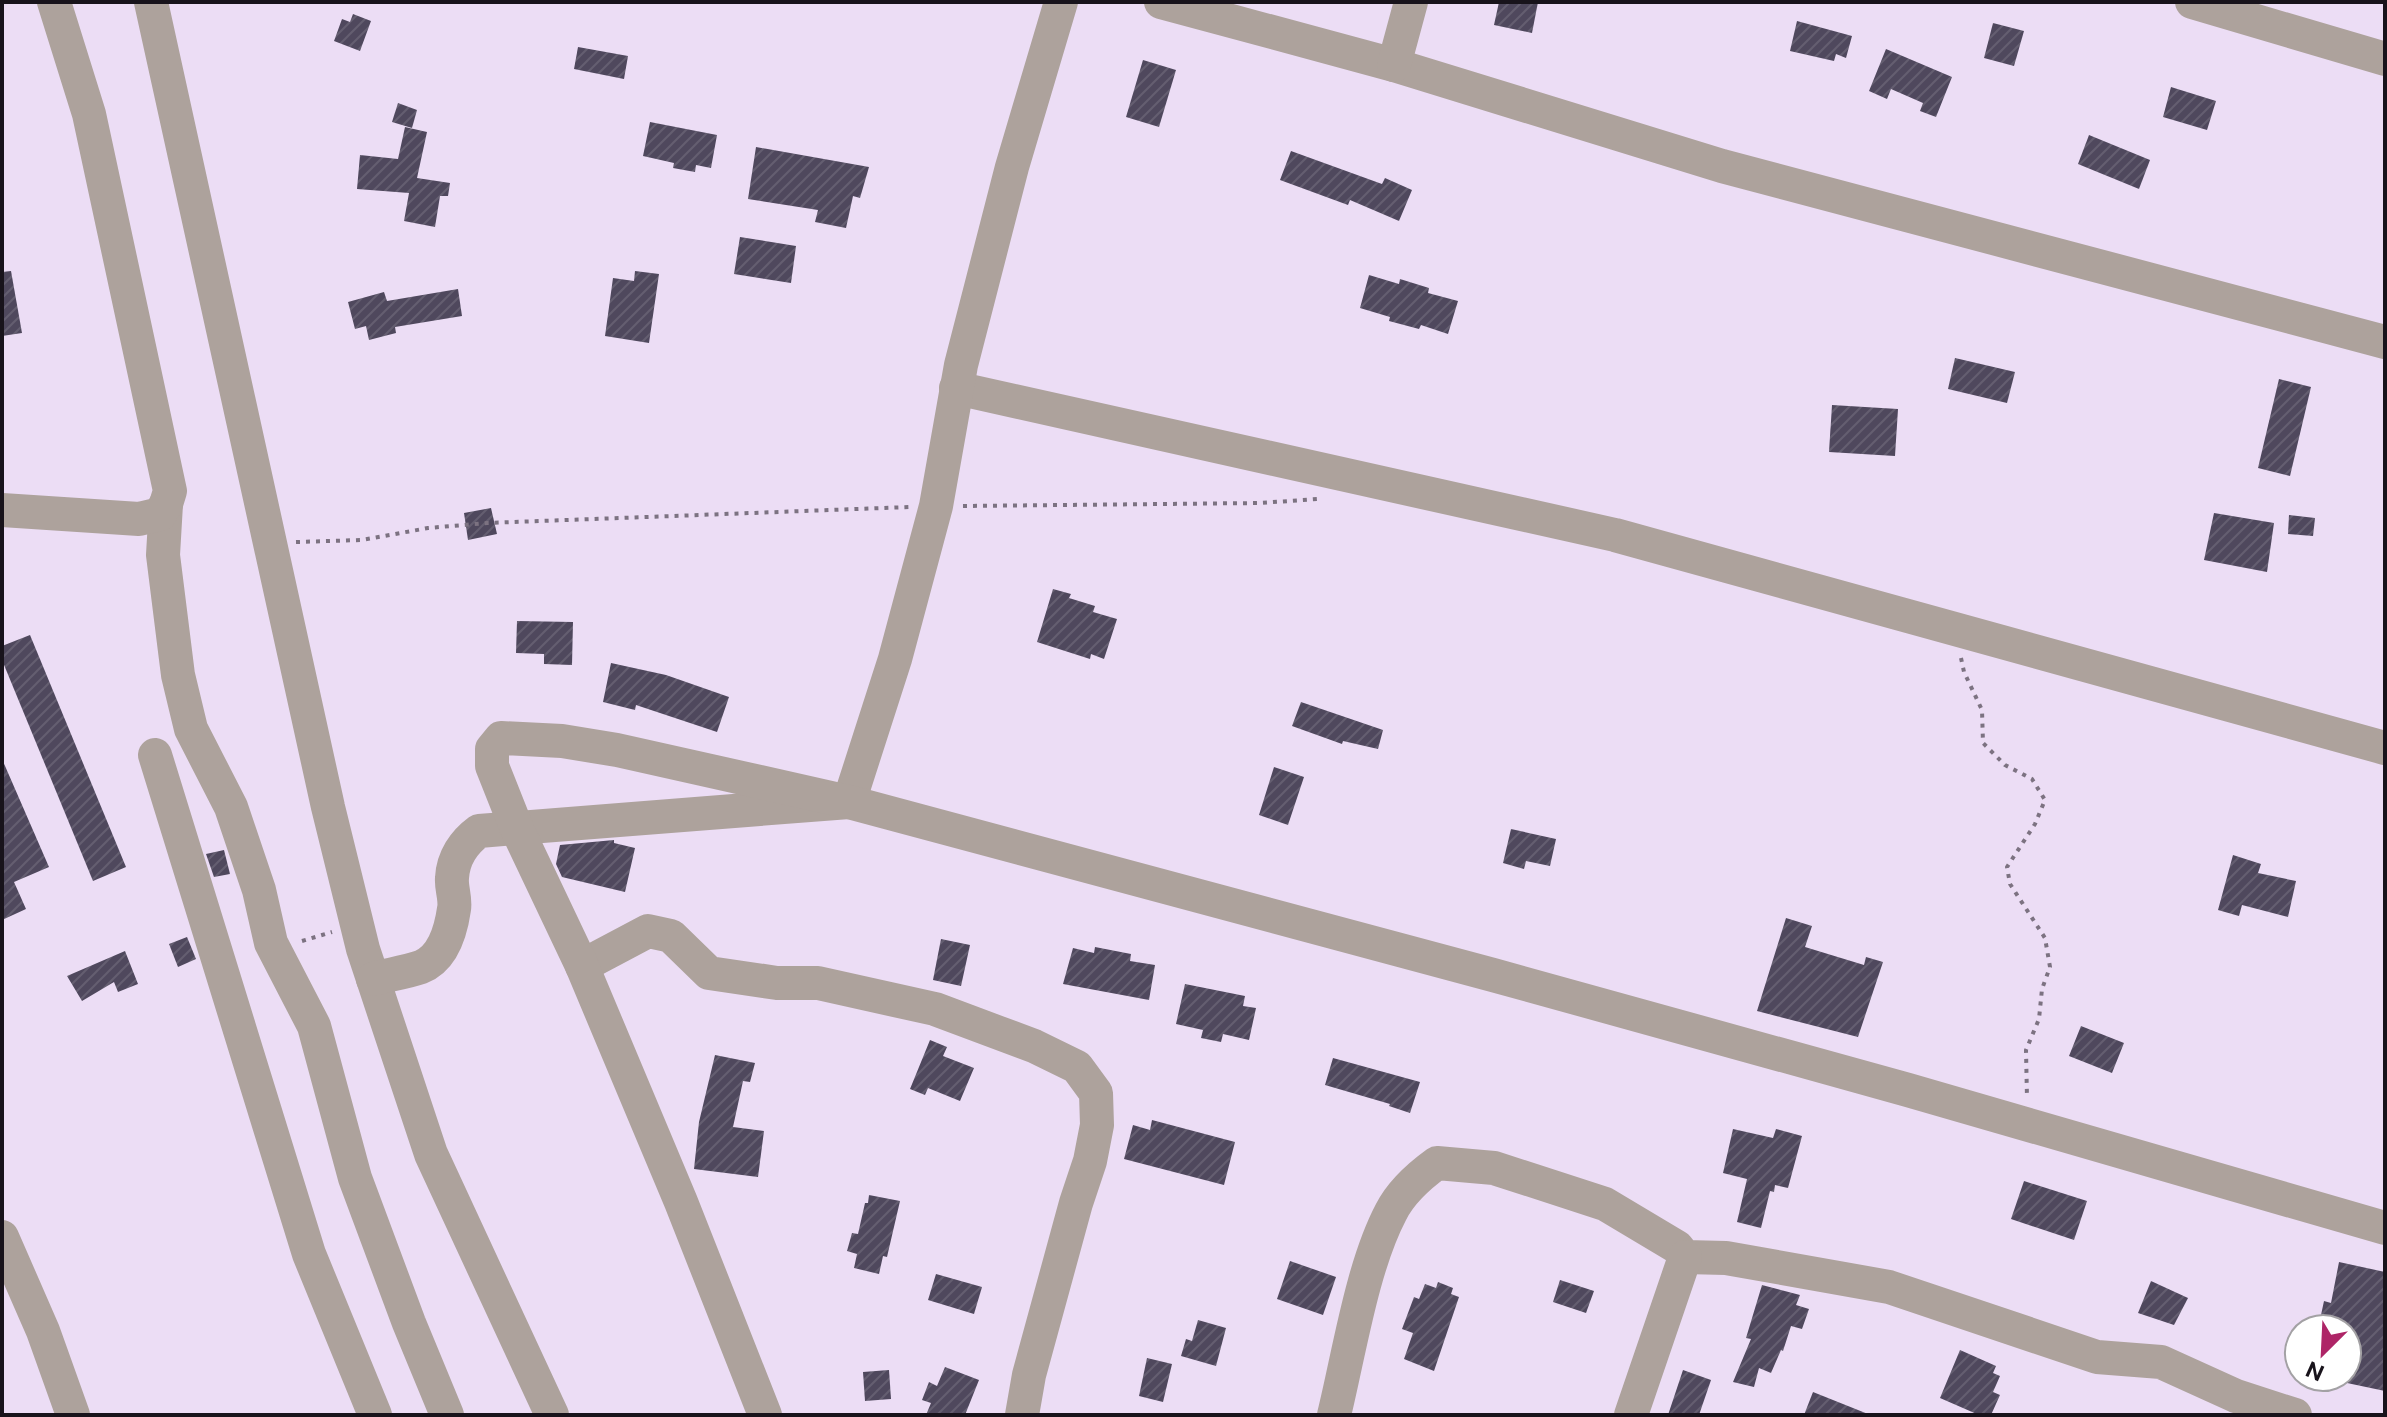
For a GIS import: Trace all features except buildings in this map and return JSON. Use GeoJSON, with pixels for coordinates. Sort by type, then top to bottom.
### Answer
{"type":"FeatureCollection","features":[{"type":"Feature","properties":{"kind":"street"},"geometry":{"type":"LineString","coordinates":[[54,2],[89,114],[170,491],[166,504],[163,555],[181,689],[191,729],[231,807],[259,890],[271,943],[314,1026],[355,1178],[447,1415]]}},
{"type":"Feature","properties":{"kind":"street"},"geometry":{"type":"LineString","coordinates":[[151,2],[357,924],[431,1154],[552,1415]]}},
{"type":"Feature","properties":{"kind":"street"},"geometry":{"type":"LineString","coordinates":[[849,802],[895,659],[936,506],[956,388],[1012,167],[1061,2]]}},
{"type":"Feature","properties":{"kind":"street"},"geometry":{"type":"LineString","coordinates":[[1161,2],[1394,65],[1722,166],[2385,342]]}},
{"type":"Feature","properties":{"kind":"street"},"geometry":{"type":"LineString","coordinates":[[1394,65],[1411,2]]}},
{"type":"Feature","properties":{"kind":"street"},"geometry":{"type":"LineString","coordinates":[[2192,2],[2385,59]]}},
{"type":"Feature","properties":{"kind":"street"},"geometry":{"type":"LineString","coordinates":[[956,388],[1615,535],[2385,748]]}},
{"type":"Feature","properties":{"kind":"street"},"geometry":{"type":"LineString","coordinates":[[2,510],[139,519],[160,514],[166,504]]}},
{"type":"Feature","properties":{"kind":"street"},"geometry":{"type":"LineString","coordinates":[[765,1415],[681,1202],[582,966],[517,829],[492,766],[492,749],[501,738],[562,741],[617,750],[849,802],[1523,983],[2385,1228]]}},
{"type":"Feature","properties":{"kind":"street"},"geometry":{"type":"LineString","coordinates":[[155,755],[309,1254],[375,1415]]}},
{"type":"Feature","properties":{"kind":"street"},"geometry":{"type":"LineString","coordinates":[[373,979],[422,967],[434,959],[445,944],[455,907],[452,878],[456,860],[465,841],[479,831],[849,802]]}},
{"type":"Feature","properties":{"kind":"street"},"geometry":{"type":"LineString","coordinates":[[582,966],[648,931],[671,936],[709,973],[777,983],[818,983],[935,1009],[1034,1046],[1077,1067],[1096,1093],[1097,1125],[1090,1161],[1029,1375],[1022,1415]]}},
{"type":"Feature","properties":{"kind":"street"},"geometry":{"type":"LineString","coordinates":[[1334,1415],[1376,1248],[1392,1210],[1416,1179],[1437,1163],[1494,1168],[1605,1204],[1677,1247],[1685,1257],[1726,1258],[1889,1287],[2097,1357],[2161,1362],[2285,1414]]}},
{"type":"Feature","properties":{"kind":"street"},"geometry":{"type":"LineString","coordinates":[[2,1237],[43,1331],[73,1415]]}},
{"type":"Feature","properties":{"kind":"street"},"geometry":{"type":"LineString","coordinates":[[1631,1415],[1685,1257]]}},
{"type":"Feature","properties":{"kind":"path"},"geometry":{"type":"LineString","coordinates":[[270,543],[362,540],[428,528],[487,523],[936,506],[1260,503],[1324,498]]}},
{"type":"Feature","properties":{"kind":"path"},"geometry":{"type":"LineString","coordinates":[[1956,629],[1964,672],[1982,710],[1983,743],[2005,765],[2032,779],[2045,800],[2035,824],[2007,867],[2010,884],[2045,938],[2050,967],[2042,989],[2039,1019],[2026,1050],[2027,1124]]}},
{"type":"Feature","properties":{"kind":"path"},"geometry":{"type":"LineString","coordinates":[[271,943],[305,941],[357,924]]}}]}
